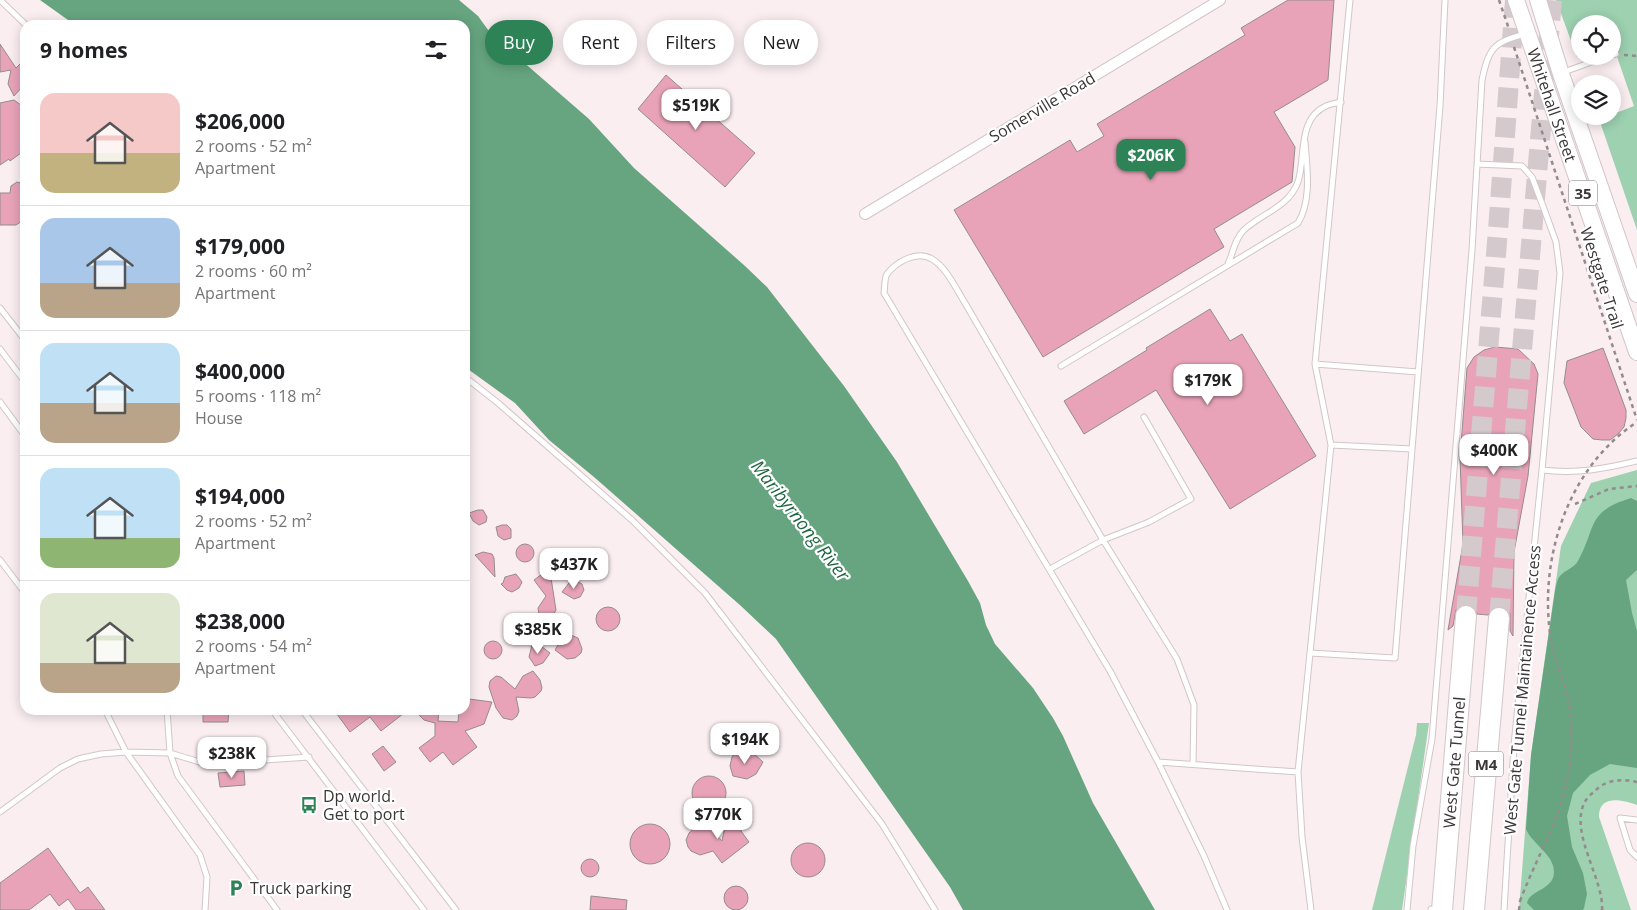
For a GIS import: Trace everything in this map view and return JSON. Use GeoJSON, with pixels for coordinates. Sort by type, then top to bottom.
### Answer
{"type":"FeatureCollection","features":[{"type":"Feature","properties":{"kind":"highway","name":"West Gate Tunnel"},"geometry":{"type":"LineString","coordinates":[[1442,910],[1444,865],[1466,616]]}},
{"type":"Feature","properties":{"kind":"highway","name":"West Gate Tunnel"},"geometry":{"type":"LineString","coordinates":[[1474,910],[1499,618]]}},
{"type":"Feature","properties":{"kind":"highway"},"geometry":{"type":"LineString","coordinates":[[1431,910],[1444,865]]}},
{"type":"Feature","properties":{"kind":"main road","name":"Whitehall Street"},"geometry":{"type":"LineString","coordinates":[[1516,0],[1637,352]]}},
{"type":"Feature","properties":{"kind":"main road","name":"Whitehall Street"},"geometry":{"type":"LineString","coordinates":[[1538,0],[1561,74],[1637,294]]}},
{"type":"Feature","properties":{"kind":"street","name":"Somerville Road"},"geometry":{"type":"LineString","coordinates":[[865,214],[1220,0]]}},
{"type":"Feature","properties":{"kind":"lane"},"geometry":{"type":"LineString","coordinates":[[0,0],[21,20]]}},
{"type":"Feature","properties":{"kind":"lane"},"geometry":{"type":"LineString","coordinates":[[1311,910],[1302,837],[1298,772],[1331,445],[1315,364],[1350,0]]}},
{"type":"Feature","properties":{"kind":"lane"},"geometry":{"type":"LineString","coordinates":[[1310,653],[1394,658],[1440,106],[1445,0]]}},
{"type":"Feature","properties":{"kind":"lane"},"geometry":{"type":"LineString","coordinates":[[1407,910],[1413,846],[1432,739],[1471,259],[1482,80],[1487,58],[1494,48],[1511,38],[1528,34]]}},
{"type":"Feature","properties":{"kind":"lane"},"geometry":{"type":"LineString","coordinates":[[1561,74],[1584,65]]}},
{"type":"Feature","properties":{"kind":"lane"},"geometry":{"type":"LineString","coordinates":[[1228,265],[1239,236],[1244,230],[1276,210],[1298,182],[1306,131],[1312,116],[1326,106],[1341,102]]}},
{"type":"Feature","properties":{"kind":"lane"},"geometry":{"type":"LineString","coordinates":[[1061,366],[1298,223],[1302,216],[1308,183],[1305,142]]}},
{"type":"Feature","properties":{"kind":"lane","name":"West Gate Tunnel Maintainence Access"},"geometry":{"type":"LineString","coordinates":[[1477,164],[1522,166],[1532,177],[1556,242],[1560,273],[1514,746],[1504,910]]}},
{"type":"Feature","properties":{"kind":"lane"},"geometry":{"type":"LineString","coordinates":[[1192,764],[1194,705],[1177,659],[1103,540],[965,303],[943,269],[931,258],[915,256],[900,261],[886,276],[884,293],[1110,671],[1158,762],[1204,856],[1227,910]]}},
{"type":"Feature","properties":{"kind":"lane"},"geometry":{"type":"LineString","coordinates":[[0,308],[20,334]]}},
{"type":"Feature","properties":{"kind":"lane"},"geometry":{"type":"LineString","coordinates":[[0,349],[20,375]]}},
{"type":"Feature","properties":{"kind":"lane"},"geometry":{"type":"LineString","coordinates":[[1315,364],[1418,372]]}},
{"type":"Feature","properties":{"kind":"lane"},"geometry":{"type":"LineString","coordinates":[[470,381],[632,520],[705,593],[882,824],[935,910]]}},
{"type":"Feature","properties":{"kind":"lane"},"geometry":{"type":"LineString","coordinates":[[0,402],[20,429]]}},
{"type":"Feature","properties":{"kind":"lane"},"geometry":{"type":"LineString","coordinates":[[1050,569],[1103,540],[1149,522],[1190,499],[1144,417]]}},
{"type":"Feature","properties":{"kind":"lane"},"geometry":{"type":"LineString","coordinates":[[1331,445],[1412,449]]}},
{"type":"Feature","properties":{"kind":"lane"},"geometry":{"type":"LineString","coordinates":[[1542,470],[1580,472],[1610,468],[1637,461]]}},
{"type":"Feature","properties":{"kind":"lane"},"geometry":{"type":"LineString","coordinates":[[0,560],[20,586]]}},
{"type":"Feature","properties":{"kind":"lane"},"geometry":{"type":"LineString","coordinates":[[108,715],[126,752],[200,855],[207,877],[205,910]]}},
{"type":"Feature","properties":{"kind":"lane"},"geometry":{"type":"LineString","coordinates":[[167,715],[170,753],[178,776],[277,910]]}},
{"type":"Feature","properties":{"kind":"lane"},"geometry":{"type":"LineString","coordinates":[[276,715],[424,910]]}},
{"type":"Feature","properties":{"kind":"lane"},"geometry":{"type":"LineString","coordinates":[[306,715],[456,910]]}},
{"type":"Feature","properties":{"kind":"lane"},"geometry":{"type":"LineString","coordinates":[[0,812],[60,768],[78,760],[101,754],[126,752],[170,753],[206,764],[309,757]]}},
{"type":"Feature","properties":{"kind":"lane"},"geometry":{"type":"LineString","coordinates":[[1158,762],[1298,772]]}},
{"type":"Feature","properties":{"kind":"lane"},"geometry":{"type":"LineString","coordinates":[[1637,820],[1620,818],[1630,850],[1637,857]]}},
{"type":"Feature","properties":{"kind":"path","name":"Westgate Trail"},"geometry":{"type":"LineString","coordinates":[[1499,0],[1637,421]]}},
{"type":"Feature","properties":{"kind":"path"},"geometry":{"type":"LineString","coordinates":[[1621,55],[1637,56]]}},
{"type":"Feature","properties":{"kind":"path"},"geometry":{"type":"LineString","coordinates":[[1519,910],[1520,901],[1538,856],[1559,813],[1567,782],[1571,751],[1568,699],[1552,641],[1549,617],[1550,566],[1556,539],[1564,515],[1578,486],[1611,444],[1637,421]]}},
{"type":"Feature","properties":{"kind":"path"},"geometry":{"type":"LineString","coordinates":[[1575,504],[1609,489],[1637,486]]}},
{"type":"Feature","properties":{"kind":"path"},"geometry":{"type":"LineString","coordinates":[[1602,910],[1598,885],[1582,834],[1580,818],[1585,801],[1598,787],[1612,780],[1637,782]]}},
{"type":"Feature","properties":{"kind":"shaded area"},"geometry":{"type":"Polygon","coordinates":[[[1556,0],[1637,0],[1637,230],[1601,125],[1621,125],[1621,111],[1634,106],[1620,65],[1621,15],[1571,15],[1571,41],[1556,0]]]}},
{"type":"Feature","properties":{"kind":"shaded area"},"geometry":{"type":"Polygon","coordinates":[[[1637,470],[1637,805],[1619,801],[1607,802],[1600,810],[1599,817],[1631,910],[1519,910],[1531,755],[1561,546],[1591,483],[1637,470]]]}},
{"type":"Feature","properties":{"kind":"shaded area"},"geometry":{"type":"Polygon","coordinates":[[[1417,723],[1429,723],[1402,910],[1372,910],[1416,735],[1417,723]]]}},
{"type":"Feature","properties":{"kind":"water","name":"Maribyrnong River"},"geometry":{"type":"Polygon","coordinates":[[[40,0],[459,0],[478,16],[485,26],[485,65],[527,65],[589,119],[634,168],[767,287],[844,386],[897,462],[968,581],[980,603],[986,625],[995,644],[1033,688],[1053,718],[1093,803],[1155,910],[963,910],[950,887],[776,639],[594,477],[549,440],[515,403],[470,371],[470,20],[68,20],[40,0]]]}},
{"type":"Feature","properties":{"kind":"water"},"geometry":{"type":"Polygon","coordinates":[[[1631,498],[1637,501],[1637,570],[1626,580],[1637,631],[1637,768],[1610,764],[1590,775],[1573,793],[1567,816],[1572,847],[1583,873],[1587,894],[1583,910],[1534,910],[1527,903],[1529,899],[1550,883],[1554,872],[1547,854],[1533,840],[1526,829],[1531,755],[1556,585],[1560,576],[1578,561],[1599,515],[1617,503],[1631,498]]]}},
{"type":"Feature","properties":{"kind":"building"},"geometry":{"type":"Polygon","coordinates":[[[1288,0],[1334,0],[1328,80],[1274,112],[1295,147],[1292,182],[1214,229],[1224,247],[1043,357],[954,210],[1070,140],[1077,152],[1104,136],[1097,124],[1245,35],[1241,28],[1288,0]]]}},
{"type":"Feature","properties":{"kind":"building"},"geometry":{"type":"Polygon","coordinates":[[[0,44],[16,68],[20,64],[20,89],[14,96],[8,84],[11,70],[0,72],[0,44]]]}},
{"type":"Feature","properties":{"kind":"building"},"geometry":{"type":"Polygon","coordinates":[[[666,75],[755,153],[725,187],[638,109],[666,75]]]}},
{"type":"Feature","properties":{"kind":"building"},"geometry":{"type":"Polygon","coordinates":[[[14,100],[20,104],[20,154],[0,165],[0,103],[14,100]]]}},
{"type":"Feature","properties":{"kind":"building"},"geometry":{"type":"Polygon","coordinates":[[[17,182],[20,183],[20,222],[16,225],[0,225],[0,193],[10,193],[11,186],[17,182]]]}},
{"type":"Feature","properties":{"kind":"building"},"geometry":{"type":"Polygon","coordinates":[[[1210,309],[1230,341],[1242,334],[1316,456],[1230,509],[1156,390],[1084,434],[1064,401],[1210,309]]]}},
{"type":"Feature","properties":{"kind":"building"},"geometry":{"type":"Polygon","coordinates":[[[1495,347],[1518,349],[1534,364],[1538,374],[1528,476],[1514,552],[1513,636],[1510,631],[1510,613],[1500,606],[1494,608],[1488,615],[1477,614],[1472,606],[1467,604],[1461,605],[1456,610],[1453,626],[1448,630],[1463,544],[1460,457],[1467,368],[1474,357],[1484,350],[1495,347]]]}},
{"type":"Feature","properties":{"kind":"building"},"geometry":{"type":"Polygon","coordinates":[[[1603,348],[1626,410],[1624,427],[1610,440],[1593,439],[1581,427],[1564,383],[1567,361],[1603,348]]]}},
{"type":"Feature","properties":{"kind":"building"},"geometry":{"type":"Polygon","coordinates":[[[483,510],[487,517],[486,522],[479,525],[473,521],[470,513],[483,510]]]}},
{"type":"Feature","properties":{"kind":"building"},"geometry":{"type":"Polygon","coordinates":[[[507,525],[511,529],[511,538],[504,540],[498,536],[496,527],[507,525]]]}},
{"type":"Feature","properties":{"kind":"building"},"geometry":{"type":"Polygon","coordinates":[[[521,544],[529,544],[534,549],[532,560],[521,562],[516,557],[516,549],[521,544]]]}},
{"type":"Feature","properties":{"kind":"building"},"geometry":{"type":"Polygon","coordinates":[[[483,552],[492,554],[494,558],[495,577],[475,555],[483,552]]]}},
{"type":"Feature","properties":{"kind":"building"},"geometry":{"type":"Polygon","coordinates":[[[546,571],[551,578],[556,610],[552,617],[546,619],[539,615],[538,608],[546,596],[534,580],[546,571]]]}},
{"type":"Feature","properties":{"kind":"building"},"geometry":{"type":"Polygon","coordinates":[[[516,574],[522,582],[519,588],[512,592],[501,584],[505,577],[516,574]]]}},
{"type":"Feature","properties":{"kind":"building"},"geometry":{"type":"Polygon","coordinates":[[[574,580],[582,584],[584,590],[580,597],[574,599],[562,592],[574,580]]]}},
{"type":"Feature","properties":{"kind":"building"},"geometry":{"type":"Polygon","coordinates":[[[608,607],[617,610],[620,619],[617,628],[608,631],[599,628],[596,619],[599,610],[608,607]]]}},
{"type":"Feature","properties":{"kind":"building"},"geometry":{"type":"Polygon","coordinates":[[[523,621],[529,624],[528,639],[520,639],[513,636],[511,629],[517,622],[523,621]]]}},
{"type":"Feature","properties":{"kind":"building"},"geometry":{"type":"Polygon","coordinates":[[[571,635],[578,638],[582,649],[581,653],[575,658],[567,659],[555,650],[563,637],[571,635]]]}},
{"type":"Feature","properties":{"kind":"building"},"geometry":{"type":"Polygon","coordinates":[[[489,641],[497,641],[502,646],[500,657],[489,659],[484,654],[484,646],[489,641]]]}},
{"type":"Feature","properties":{"kind":"building"},"geometry":{"type":"Polygon","coordinates":[[[532,645],[541,646],[550,653],[543,663],[535,666],[529,657],[532,645]]]}},
{"type":"Feature","properties":{"kind":"building"},"geometry":{"type":"Polygon","coordinates":[[[533,671],[540,680],[541,691],[531,698],[516,697],[519,711],[517,716],[512,720],[503,718],[496,708],[489,687],[490,681],[496,676],[501,677],[515,689],[523,676],[533,671]]]}},
{"type":"Feature","properties":{"kind":"building"},"geometry":{"type":"Polygon","coordinates":[[[470,699],[492,702],[484,724],[465,731],[477,747],[453,765],[443,752],[430,762],[419,748],[435,736],[435,723],[424,720],[419,715],[439,715],[438,721],[458,722],[459,715],[470,715],[470,699]]]}},
{"type":"Feature","properties":{"kind":"building"},"geometry":{"type":"Polygon","coordinates":[[[203,715],[229,715],[228,722],[203,722],[203,715]]]}},
{"type":"Feature","properties":{"kind":"building"},"geometry":{"type":"Polygon","coordinates":[[[338,715],[402,715],[381,731],[370,717],[350,732],[338,715]]]}},
{"type":"Feature","properties":{"kind":"building"},"geometry":{"type":"Polygon","coordinates":[[[383,746],[396,762],[384,771],[372,754],[383,746]]]}},
{"type":"Feature","properties":{"kind":"building"},"geometry":{"type":"Polygon","coordinates":[[[744,750],[753,753],[763,762],[756,774],[747,779],[733,776],[730,766],[735,753],[744,750]]]}},
{"type":"Feature","properties":{"kind":"building"},"geometry":{"type":"Polygon","coordinates":[[[244,771],[245,785],[220,787],[218,773],[244,771]]]}},
{"type":"Feature","properties":{"kind":"building"},"geometry":{"type":"Polygon","coordinates":[[[709,776],[721,781],[726,793],[721,805],[709,810],[697,805],[692,793],[697,781],[709,776]]]}},
{"type":"Feature","properties":{"kind":"building"},"geometry":{"type":"Polygon","coordinates":[[[741,819],[743,826],[741,831],[749,842],[722,863],[713,851],[700,855],[691,851],[688,847],[686,840],[689,833],[696,827],[704,825],[710,828],[722,841],[726,821],[741,819]]]}},
{"type":"Feature","properties":{"kind":"building"},"geometry":{"type":"Polygon","coordinates":[[[650,824],[664,830],[670,844],[664,858],[650,864],[636,858],[630,844],[636,830],[650,824]]]}},
{"type":"Feature","properties":{"kind":"building"},"geometry":{"type":"Polygon","coordinates":[[[808,843],[820,848],[825,860],[820,872],[808,877],[796,872],[791,860],[796,848],[808,843]]]}},
{"type":"Feature","properties":{"kind":"building"},"geometry":{"type":"Polygon","coordinates":[[[48,848],[80,893],[88,887],[105,910],[76,910],[68,899],[59,906],[50,894],[29,910],[0,910],[0,883],[48,848]]]}},
{"type":"Feature","properties":{"kind":"building"},"geometry":{"type":"Polygon","coordinates":[[[586,859],[594,859],[599,864],[597,875],[586,877],[581,872],[581,864],[586,859]]]}},
{"type":"Feature","properties":{"kind":"building"},"geometry":{"type":"Polygon","coordinates":[[[736,886],[744,890],[748,898],[744,906],[736,910],[728,906],[724,898],[728,890],[736,886]]]}},
{"type":"Feature","properties":{"kind":"building"},"geometry":{"type":"Polygon","coordinates":[[[591,896],[627,900],[626,910],[590,910],[591,896]]]}},
{"type":"Feature","properties":{"kind":"tunnel"},"geometry":{"type":"LineString","coordinates":[[1466,616],[1515,0]]}},
{"type":"Feature","properties":{"kind":"tunnel"},"geometry":{"type":"LineString","coordinates":[[1499,618],[1552,0]]}},
{"type":"Feature","properties":{"kind":"place","name":"Dp world. Get to port"},"geometry":{"type":"Point","coordinates":[309,805]}},
{"type":"Feature","properties":{"kind":"place","name":"Truck parking"},"geometry":{"type":"Point","coordinates":[236,888]}}]}
